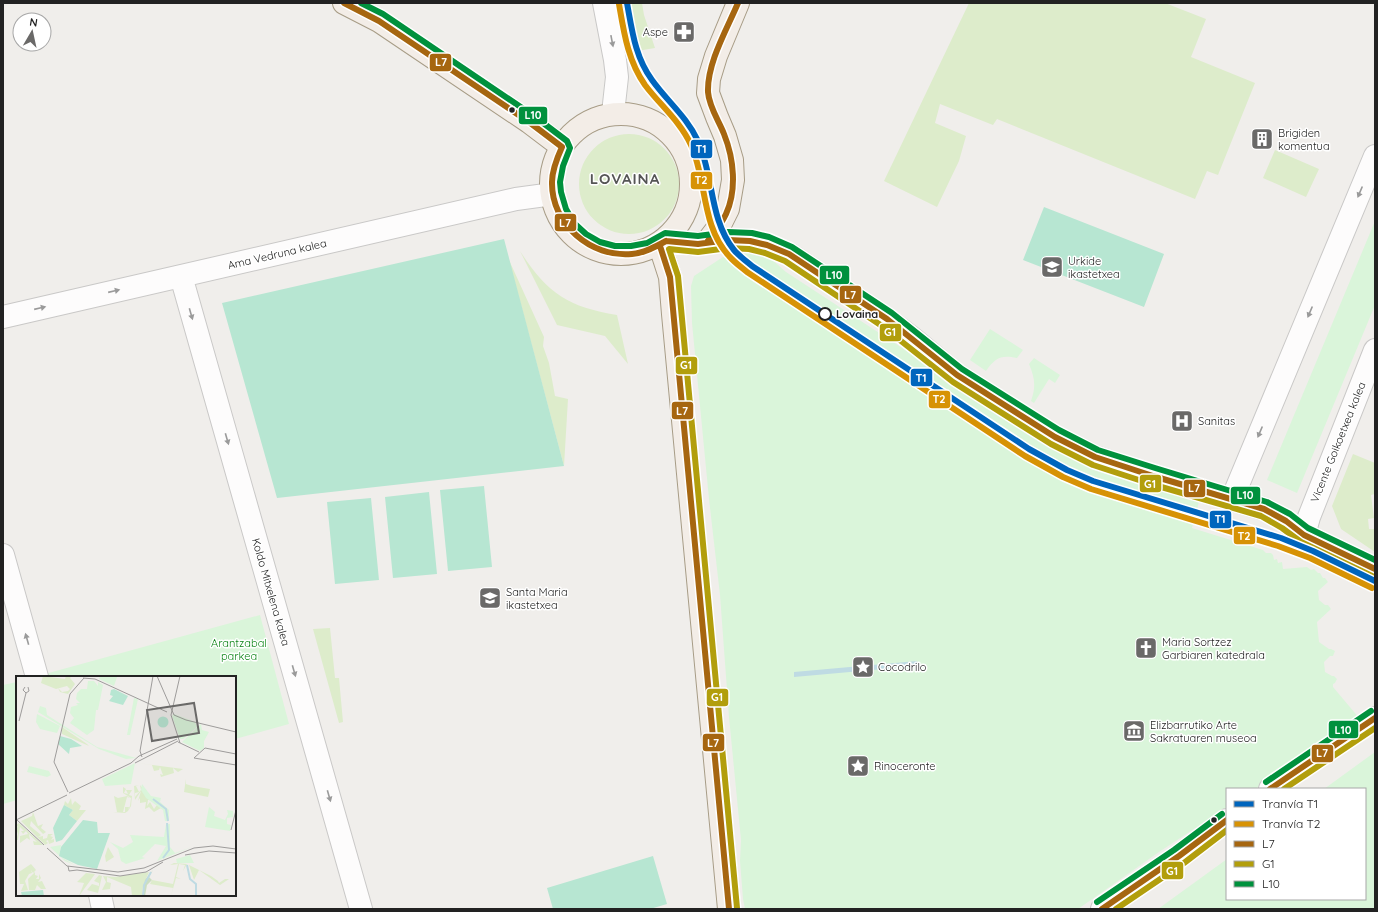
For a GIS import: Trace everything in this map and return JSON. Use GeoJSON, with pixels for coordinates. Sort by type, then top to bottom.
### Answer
{"type":"FeatureCollection","features":[{"type":"Feature","properties":{"kind":"main road"},"geometry":{"type":"LineString","coordinates":[[344,3],[379,21],[529,122],[562,147]]}},
{"type":"Feature","properties":{"kind":"main road"},"geometry":{"type":"LineString","coordinates":[[729,909],[670,277],[663,243],[688,204],[692,189],[690,174],[684,155],[662,127],[650,119],[637,114],[613,113],[593,119],[575,131],[562,147],[554,167],[552,178],[553,194],[561,219],[573,235],[589,246],[608,253],[629,255],[645,252],[663,243],[698,244],[707,242],[720,225],[728,209],[733,180],[732,160],[725,136],[708,93],[709,79],[716,56],[738,3]]}},
{"type":"Feature","properties":{"kind":"street"},"geometry":{"type":"LineString","coordinates":[[604,3],[617,76],[613,113]]}},
{"type":"Feature","properties":{"kind":"street"},"geometry":{"type":"LineString","coordinates":[[1232,499],[1375,156]]}},
{"type":"Feature","properties":{"kind":"street","name":"Ama Vedruna kalea"},"geometry":{"type":"LineString","coordinates":[[3,317],[516,200],[553,194]]}},
{"type":"Feature","properties":{"kind":"street"},"geometry":{"type":"LineString","coordinates":[[707,242],[750,241],[767,245],[789,254],[886,319],[957,375],[1055,437],[1095,457],[1264,509],[1304,535],[1375,569]]}},
{"type":"Feature","properties":{"kind":"street","name":"Koldo Mitxelena kalea"},"geometry":{"type":"LineString","coordinates":[[181,276],[361,909]]}},
{"type":"Feature","properties":{"kind":"street","name":"Vicente Goikoetxea kalea"},"geometry":{"type":"LineString","coordinates":[[1304,535],[1309,517],[1375,350]]}},
{"type":"Feature","properties":{"kind":"street"},"geometry":{"type":"LineString","coordinates":[[3,555],[37,676]]}},
{"type":"Feature","properties":{"kind":"street"},"geometry":{"type":"LineString","coordinates":[[1271,788],[1375,718]]}},
{"type":"Feature","properties":{"kind":"street"},"geometry":{"type":"LineString","coordinates":[[1102,909],[1226,821]]}},
{"type":"Feature","properties":{"kind":"street"},"geometry":{"type":"LineString","coordinates":[[100,896],[103,909]]}},
{"type":"Feature","properties":{"kind":"green space"},"geometry":{"type":"Polygon","coordinates":[[[622,3],[642,3],[644,15],[655,48],[631,52],[622,3]]]}},
{"type":"Feature","properties":{"kind":"green space"},"geometry":{"type":"Polygon","coordinates":[[[969,3],[1165,3],[1206,19],[1191,57],[1255,83],[1218,175],[1207,171],[1195,199],[997,119],[993,125],[940,104],[935,123],[966,136],[959,161],[937,207],[884,181],[969,3]]]}},
{"type":"Feature","properties":{"kind":"green space"},"geometry":{"type":"Polygon","coordinates":[[[629,134],[639,135],[657,142],[671,156],[678,174],[678,194],[671,212],[657,226],[639,233],[629,234],[619,233],[601,226],[587,212],[580,194],[579,184],[580,174],[587,156],[601,142],[619,135],[629,134]]]}},
{"type":"Feature","properties":{"kind":"green space"},"geometry":{"type":"Polygon","coordinates":[[[1275,150],[1319,169],[1306,197],[1263,178],[1275,150]]]}},
{"type":"Feature","properties":{"kind":"green space"},"geometry":{"type":"Polygon","coordinates":[[[1044,207],[1164,254],[1144,307],[1023,260],[1044,207]]]}},
{"type":"Feature","properties":{"kind":"green space"},"geometry":{"type":"Polygon","coordinates":[[[1375,221],[1375,305],[1297,493],[1267,480],[1375,221]]]}},
{"type":"Feature","properties":{"kind":"green space"},"geometry":{"type":"Polygon","coordinates":[[[504,239],[564,466],[277,498],[222,303],[504,239]]]}},
{"type":"Feature","properties":{"kind":"green space"},"geometry":{"type":"Polygon","coordinates":[[[760,249],[786,272],[1043,438],[1200,498],[1192,528],[1263,550],[1266,553],[1271,553],[1274,560],[1277,559],[1278,563],[1282,562],[1283,569],[1307,567],[1320,573],[1328,582],[1318,591],[1319,600],[1325,605],[1328,605],[1331,609],[1317,622],[1319,642],[1335,651],[1333,656],[1330,656],[1324,662],[1325,672],[1337,679],[1333,684],[1333,687],[1360,719],[1256,788],[1226,788],[1226,808],[1159,852],[1078,909],[745,909],[740,861],[741,840],[729,717],[720,595],[692,323],[691,286],[694,276],[726,255],[739,250],[760,249]]]}},
{"type":"Feature","properties":{"kind":"green space"},"geometry":{"type":"Polygon","coordinates":[[[520,251],[540,278],[560,296],[585,308],[617,315],[628,364],[605,336],[557,325],[520,251]]]}},
{"type":"Feature","properties":{"kind":"green space"},"geometry":{"type":"Polygon","coordinates":[[[509,260],[544,337],[543,346],[549,363],[555,396],[568,399],[564,466],[509,260]]]}},
{"type":"Feature","properties":{"kind":"green space"},"geometry":{"type":"Polygon","coordinates":[[[990,329],[1023,350],[1017,358],[999,358],[986,371],[970,360],[990,329]]]}},
{"type":"Feature","properties":{"kind":"green space"},"geometry":{"type":"Polygon","coordinates":[[[1034,358],[1060,375],[1055,383],[1049,379],[1034,403],[1031,401],[1034,391],[1034,378],[1029,364],[1034,358]]]}},
{"type":"Feature","properties":{"kind":"green space"},"geometry":{"type":"Polygon","coordinates":[[[1353,454],[1375,463],[1375,494],[1371,495],[1374,518],[1368,519],[1369,529],[1374,529],[1375,552],[1341,529],[1332,506],[1353,454]]]}},
{"type":"Feature","properties":{"kind":"green space"},"geometry":{"type":"Polygon","coordinates":[[[484,486],[492,567],[448,571],[440,490],[484,486]]]}},
{"type":"Feature","properties":{"kind":"green space"},"geometry":{"type":"Polygon","coordinates":[[[429,492],[437,574],[393,578],[385,497],[429,492]]]}},
{"type":"Feature","properties":{"kind":"green space"},"geometry":{"type":"Polygon","coordinates":[[[371,498],[379,580],[335,584],[327,502],[371,498]]]}},
{"type":"Feature","properties":{"kind":"green space","name":"Arantzabal parkea"},"geometry":{"type":"Polygon","coordinates":[[[260,615],[289,724],[236,739],[236,676],[38,676],[260,615]]]}},
{"type":"Feature","properties":{"kind":"green space"},"geometry":{"type":"Polygon","coordinates":[[[330,628],[335,678],[339,678],[343,722],[339,723],[313,629],[330,628]]]}},
{"type":"Feature","properties":{"kind":"green space"},"geometry":{"type":"Polygon","coordinates":[[[16,682],[16,800],[3,804],[3,685],[16,682]]]}},
{"type":"Feature","properties":{"kind":"green space"},"geometry":{"type":"Polygon","coordinates":[[[1375,752],[1375,909],[1158,909],[1226,860],[1226,900],[1366,900],[1366,788],[1325,788],[1375,752]]]}},
{"type":"Feature","properties":{"kind":"green space"},"geometry":{"type":"Polygon","coordinates":[[[653,856],[667,904],[650,909],[553,909],[547,888],[653,856]]]}},
{"type":"Feature","properties":{"kind":"water"},"geometry":{"type":"Polygon","coordinates":[[[917,661],[917,666],[794,677],[794,672],[917,661]]]}},
{"type":"Feature","properties":{"kind":"tram line","name":"T1"},"geometry":{"type":"LineString","coordinates":[[627,3],[635,43],[646,71],[658,88],[683,117],[698,141],[707,168],[720,225],[734,250],[752,266],[1029,449],[1067,470],[1093,481],[1281,538],[1313,551],[1375,581]]}},
{"type":"Feature","properties":{"kind":"tram line","name":"T2"},"geometry":{"type":"LineString","coordinates":[[619,4],[623,26],[634,66],[645,85],[676,121],[691,145],[700,173],[709,217],[714,231],[720,244],[729,256],[747,272],[1025,456],[1063,477],[1091,489],[1278,546],[1310,558],[1372,588]]}},
{"type":"Feature","properties":{"kind":"transit line","name":"L7"},"geometry":{"type":"LineString","coordinates":[[344,3],[379,21],[529,122],[562,147],[553,173],[553,197],[558,212],[566,224],[576,235],[588,244],[617,254],[632,254],[641,252],[666,241]]}},
{"type":"Feature","properties":{"kind":"transit line","name":"L10"},"geometry":{"type":"LineString","coordinates":[[361,3],[383,14],[534,116],[567,141],[570,148],[563,166],[560,182],[566,209],[574,223],[586,234],[600,242],[615,246],[631,246],[647,243],[665,233],[698,236],[728,232],[752,233],[769,237],[792,247],[892,313],[962,369],[1059,430],[1098,450],[1267,502],[1290,514],[1308,528],[1375,560]]}},
{"type":"Feature","properties":{"kind":"transit line","name":"L7"},"geometry":{"type":"LineString","coordinates":[[707,242],[720,225],[726,214],[732,195],[733,174],[730,154],[724,134],[710,103],[708,92],[711,70],[718,46],[738,3]]}},
{"type":"Feature","properties":{"kind":"transit line","name":"L7"},"geometry":{"type":"LineString","coordinates":[[666,241],[698,244],[728,240],[750,241],[767,245],[789,254],[887,319],[957,375],[1055,437],[1095,457],[1264,509],[1286,521],[1304,535],[1375,569]]}},
{"type":"Feature","properties":{"kind":"transit line","name":"L7"},"geometry":{"type":"LineString","coordinates":[[660,246],[670,277],[729,909]]}},
{"type":"Feature","properties":{"kind":"transit line","name":"G1"},"geometry":{"type":"LineString","coordinates":[[737,908],[678,276],[669,249],[698,252],[728,248],[749,249],[765,253],[785,261],[882,326],[953,382],[1051,444],[1093,465],[1151,484],[1261,516],[1282,528],[1301,542],[1372,576]]}},
{"type":"Feature","properties":{"kind":"transit line","name":"L10"},"geometry":{"type":"LineString","coordinates":[[1266,782],[1371,711]]}},
{"type":"Feature","properties":{"kind":"transit line","name":"L7"},"geometry":{"type":"LineString","coordinates":[[1271,788],[1375,718]]}},
{"type":"Feature","properties":{"kind":"transit line","name":"G1"},"geometry":{"type":"LineString","coordinates":[[1285,788],[1375,728]]}},
{"type":"Feature","properties":{"kind":"transit line","name":"L10"},"geometry":{"type":"LineString","coordinates":[[1097,902],[1174,850],[1222,814]]}},
{"type":"Feature","properties":{"kind":"transit line","name":"L7"},"geometry":{"type":"LineString","coordinates":[[1102,909],[1179,856],[1226,821]]}},
{"type":"Feature","properties":{"kind":"transit line","name":"G1"},"geometry":{"type":"LineString","coordinates":[[1116,909],[1184,863],[1226,831]]}},
{"type":"Feature","properties":{"kind":"place","name":"Aspe"},"geometry":{"type":"Point","coordinates":[684,32]}},
{"type":"Feature","properties":{"kind":"place","name":"Brigiden komentua"},"geometry":{"type":"Point","coordinates":[1262,139]}},
{"type":"Feature","properties":{"kind":"place","name":"Urkide ikastetxea"},"geometry":{"type":"Point","coordinates":[1052,267]}},
{"type":"Feature","properties":{"kind":"place","name":"Lovaina"},"geometry":{"type":"Point","coordinates":[825,314]}},
{"type":"Feature","properties":{"kind":"place","name":"Sanitas"},"geometry":{"type":"Point","coordinates":[1182,421]}},
{"type":"Feature","properties":{"kind":"place","name":"Santa Maria ikastetxea"},"geometry":{"type":"Point","coordinates":[490,598]}},
{"type":"Feature","properties":{"kind":"place","name":"Maria Sortzez Garbiaren katedrala"},"geometry":{"type":"Point","coordinates":[1146,648]}},
{"type":"Feature","properties":{"kind":"place","name":"Cocodrilo"},"geometry":{"type":"Point","coordinates":[863,667]}},
{"type":"Feature","properties":{"kind":"place","name":"Elizbarrutiko Arte Sakratuaren museoa"},"geometry":{"type":"Point","coordinates":[1134,731]}},
{"type":"Feature","properties":{"kind":"place","name":"Rinoceronte"},"geometry":{"type":"Point","coordinates":[858,766]}},
{"type":"Feature","properties":{"kind":"district","name":"LOVAINA"},"geometry":{"type":"Point","coordinates":[625,179]}}]}
